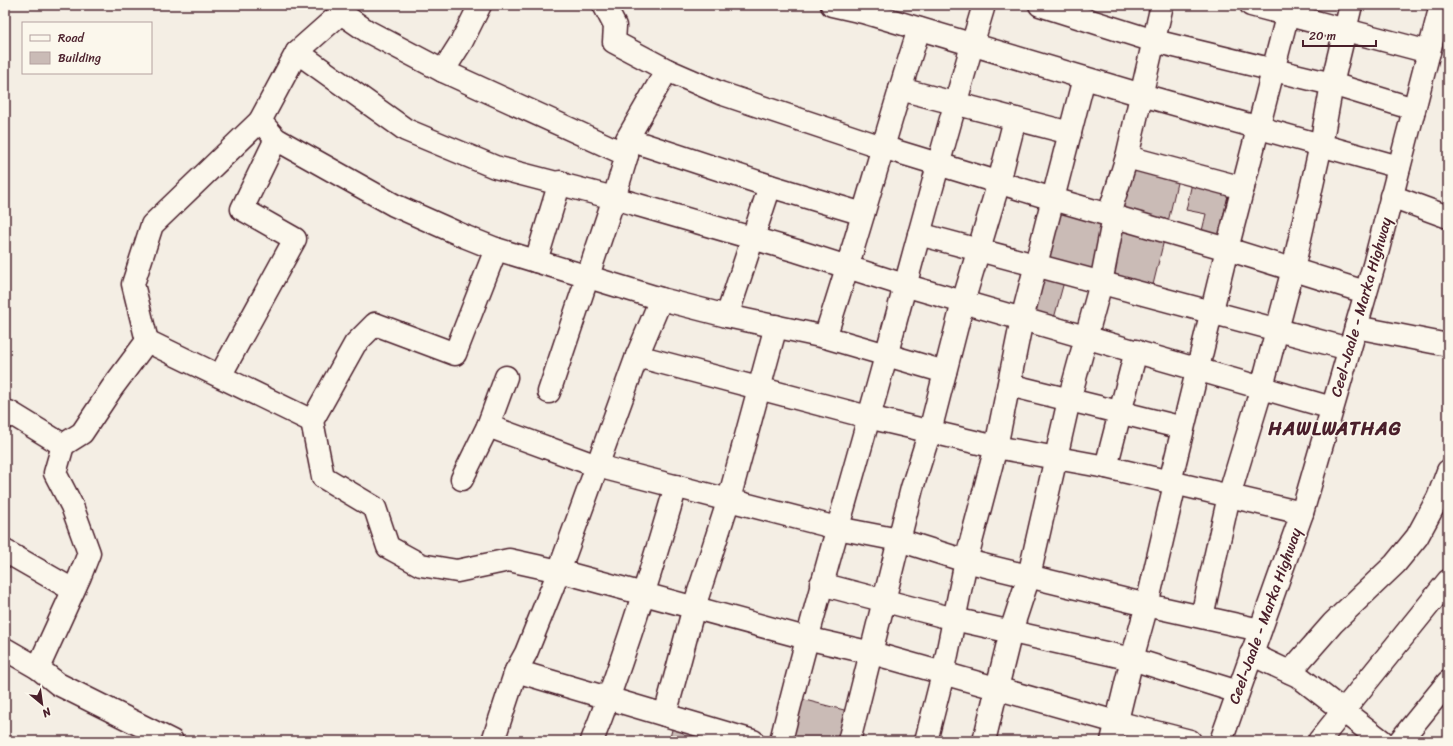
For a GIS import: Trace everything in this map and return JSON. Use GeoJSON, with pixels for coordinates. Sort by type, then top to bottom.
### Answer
{"type":"FeatureCollection","features":[{"type":"Feature","properties":{"kind":"street"},"geometry":{"type":"LineString","coordinates":[[443,71],[462,41],[480,5]]}},
{"type":"Feature","properties":{"kind":"street"},"geometry":{"type":"LineString","coordinates":[[604,5],[615,26],[614,42],[667,70],[720,93],[882,147],[1293,269],[1365,292]]}},
{"type":"Feature","properties":{"kind":"street"},"geometry":{"type":"LineString","coordinates":[[832,5],[1399,168]]}},
{"type":"Feature","properties":{"kind":"street"},"geometry":{"type":"LineString","coordinates":[[781,741],[806,638],[886,356],[918,234],[984,5]]}},
{"type":"Feature","properties":{"kind":"street"},"geometry":{"type":"LineString","coordinates":[[1040,5],[1154,41],[1332,84],[1414,109]]}},
{"type":"Feature","properties":{"kind":"street"},"geometry":{"type":"LineString","coordinates":[[984,741],[998,689],[1011,631],[1029,576],[1069,400],[1101,283],[1111,215],[1128,157],[1162,5]]}},
{"type":"Feature","properties":{"kind":"street"},"geometry":{"type":"LineString","coordinates":[[1251,5],[1289,9],[1345,30],[1429,52]]}},
{"type":"Feature","properties":{"kind":"street"},"geometry":{"type":"LineString","coordinates":[[1202,616],[1229,496],[1262,387],[1293,269],[1321,145],[1332,84],[1352,5]]}},
{"type":"Feature","properties":{"kind":"street","name":"Ceel-Jaale - Marka Highway"},"geometry":{"type":"LineString","coordinates":[[1221,741],[1302,513],[1374,265],[1441,5]]}},
{"type":"Feature","properties":{"kind":"street"},"geometry":{"type":"LineString","coordinates":[[147,341],[133,284],[152,225],[260,121],[297,52],[341,9],[367,31],[443,71],[627,147],[770,186],[863,214]]}},
{"type":"Feature","properties":{"kind":"street"},"geometry":{"type":"LineString","coordinates":[[1114,732],[1147,605],[1183,428],[1226,249],[1289,9]]}},
{"type":"Feature","properties":{"kind":"street"},"geometry":{"type":"LineString","coordinates":[[824,337],[848,267],[882,147],[919,29]]}},
{"type":"Feature","properties":{"kind":"street"},"geometry":{"type":"LineString","coordinates":[[297,52],[406,130],[495,167],[560,182],[751,237],[904,285],[1332,408]]}},
{"type":"Feature","properties":{"kind":"street"},"geometry":{"type":"LineString","coordinates":[[549,392],[589,277],[614,198],[627,147],[667,70]]}},
{"type":"Feature","properties":{"kind":"street"},"geometry":{"type":"LineString","coordinates":[[926,741],[943,674],[966,561],[996,447],[1022,319],[1084,78]]}},
{"type":"Feature","properties":{"kind":"street"},"geometry":{"type":"LineString","coordinates":[[900,89],[1070,133]]}},
{"type":"Feature","properties":{"kind":"street"},"geometry":{"type":"LineString","coordinates":[[849,741],[899,540],[930,431],[963,302],[999,182],[1015,118]]}},
{"type":"Feature","properties":{"kind":"street"},"geometry":{"type":"LineString","coordinates":[[260,121],[276,140],[394,205],[496,249],[661,299],[727,316],[824,337],[945,372]]}},
{"type":"Feature","properties":{"kind":"street"},"geometry":{"type":"LineString","coordinates":[[220,376],[295,239],[242,209],[276,140]]}},
{"type":"Feature","properties":{"kind":"street"},"geometry":{"type":"LineString","coordinates":[[1128,157],[1243,188]]}},
{"type":"Feature","properties":{"kind":"street"},"geometry":{"type":"LineString","coordinates":[[536,261],[560,182]]}},
{"type":"Feature","properties":{"kind":"street"},"geometry":{"type":"LineString","coordinates":[[727,316],[751,237],[770,186]]}},
{"type":"Feature","properties":{"kind":"street"},"geometry":{"type":"LineString","coordinates":[[1391,196],[1448,217]]}},
{"type":"Feature","properties":{"kind":"street"},"geometry":{"type":"LineString","coordinates":[[918,234],[1349,349]]}},
{"type":"Feature","properties":{"kind":"street"},"geometry":{"type":"LineString","coordinates":[[496,249],[455,354],[375,324],[355,344],[312,421],[323,477],[374,508],[388,547],[421,565],[457,571],[509,560],[559,571],[806,638],[872,653],[998,689],[1114,732],[1190,741]]}},
{"type":"Feature","properties":{"kind":"street"},"geometry":{"type":"LineString","coordinates":[[493,741],[516,671],[526,653],[559,571],[637,356],[661,299]]}},
{"type":"Feature","properties":{"kind":"street"},"geometry":{"type":"LineString","coordinates":[[665,715],[694,607],[729,499],[776,326]]}},
{"type":"Feature","properties":{"kind":"street"},"geometry":{"type":"LineString","coordinates":[[1356,327],[1448,344]]}},
{"type":"Feature","properties":{"kind":"street"},"geometry":{"type":"LineString","coordinates":[[147,341],[312,421]]}},
{"type":"Feature","properties":{"kind":"street"},"geometry":{"type":"LineString","coordinates":[[38,668],[89,553],[72,506],[55,473],[63,445],[82,433],[112,388],[147,341]]}},
{"type":"Feature","properties":{"kind":"street"},"geometry":{"type":"LineString","coordinates":[[1106,467],[1136,352]]}},
{"type":"Feature","properties":{"kind":"street"},"geometry":{"type":"LineString","coordinates":[[637,356],[868,417],[996,447],[1106,467],[1302,513]]}},
{"type":"Feature","properties":{"kind":"street"},"geometry":{"type":"LineString","coordinates":[[462,479],[488,426],[506,377]]}},
{"type":"Feature","properties":{"kind":"street"},"geometry":{"type":"LineString","coordinates":[[1009,385],[1183,428]]}},
{"type":"Feature","properties":{"kind":"street"},"geometry":{"type":"LineString","coordinates":[[5,418],[9,412],[63,445]]}},
{"type":"Feature","properties":{"kind":"street"},"geometry":{"type":"LineString","coordinates":[[488,426],[597,466],[837,528],[899,540],[966,561],[1147,605],[1260,630]]}},
{"type":"Feature","properties":{"kind":"street"},"geometry":{"type":"LineString","coordinates":[[1290,672],[1332,623],[1395,564],[1417,538],[1443,502],[1448,471]]}},
{"type":"Feature","properties":{"kind":"street"},"geometry":{"type":"LineString","coordinates":[[592,741],[609,698],[644,593],[676,486]]}},
{"type":"Feature","properties":{"kind":"street"},"geometry":{"type":"LineString","coordinates":[[5,551],[73,590]]}},
{"type":"Feature","properties":{"kind":"street"},"geometry":{"type":"LineString","coordinates":[[1319,741],[1448,581]]}},
{"type":"Feature","properties":{"kind":"street"},"geometry":{"type":"LineString","coordinates":[[822,584],[954,619],[1132,659],[1238,692]]}},
{"type":"Feature","properties":{"kind":"street"},"geometry":{"type":"LineString","coordinates":[[5,649],[38,668],[58,684],[160,739]]}},
{"type":"Feature","properties":{"kind":"street"},"geometry":{"type":"LineString","coordinates":[[1251,654],[1298,676],[1382,741]]}},
{"type":"Feature","properties":{"kind":"street"},"geometry":{"type":"LineString","coordinates":[[516,671],[753,741]]}},
{"type":"Feature","properties":{"kind":"street"},"geometry":{"type":"LineString","coordinates":[[1400,741],[1448,682]]}},
{"type":"Feature","properties":{"kind":"building"},"geometry":{"type":"Polygon","coordinates":[[[1133,163],[1179,174],[1168,222],[1122,212],[1133,163]]]}},
{"type":"Feature","properties":{"kind":"building"},"geometry":{"type":"Polygon","coordinates":[[[1192,183],[1229,191],[1219,235],[1202,231],[1206,214],[1186,210],[1192,183]]]}},
{"type":"Feature","properties":{"kind":"building"},"geometry":{"type":"Polygon","coordinates":[[[1059,211],[1110,225],[1097,275],[1045,261],[1059,211]]]}},
{"type":"Feature","properties":{"kind":"building"},"geometry":{"type":"Polygon","coordinates":[[[1117,229],[1164,240],[1152,289],[1105,277],[1117,229]]]}},
{"type":"Feature","properties":{"kind":"building"},"geometry":{"type":"Polygon","coordinates":[[[1039,271],[1065,278],[1053,322],[1027,315],[1039,271]]]}},
{"type":"Feature","properties":{"kind":"building"},"geometry":{"type":"Polygon","coordinates":[[[801,699],[852,712],[844,741],[790,741],[801,699]]]}},
{"type":"Feature","properties":{"kind":"building"},"geometry":{"type":"Polygon","coordinates":[[[673,726],[725,741],[669,741],[673,726]]]}},
{"type":"Feature","properties":{"kind":"district","name":"HAWLWATHAG"},"geometry":{"type":"Point","coordinates":[1335,428]}}]}
